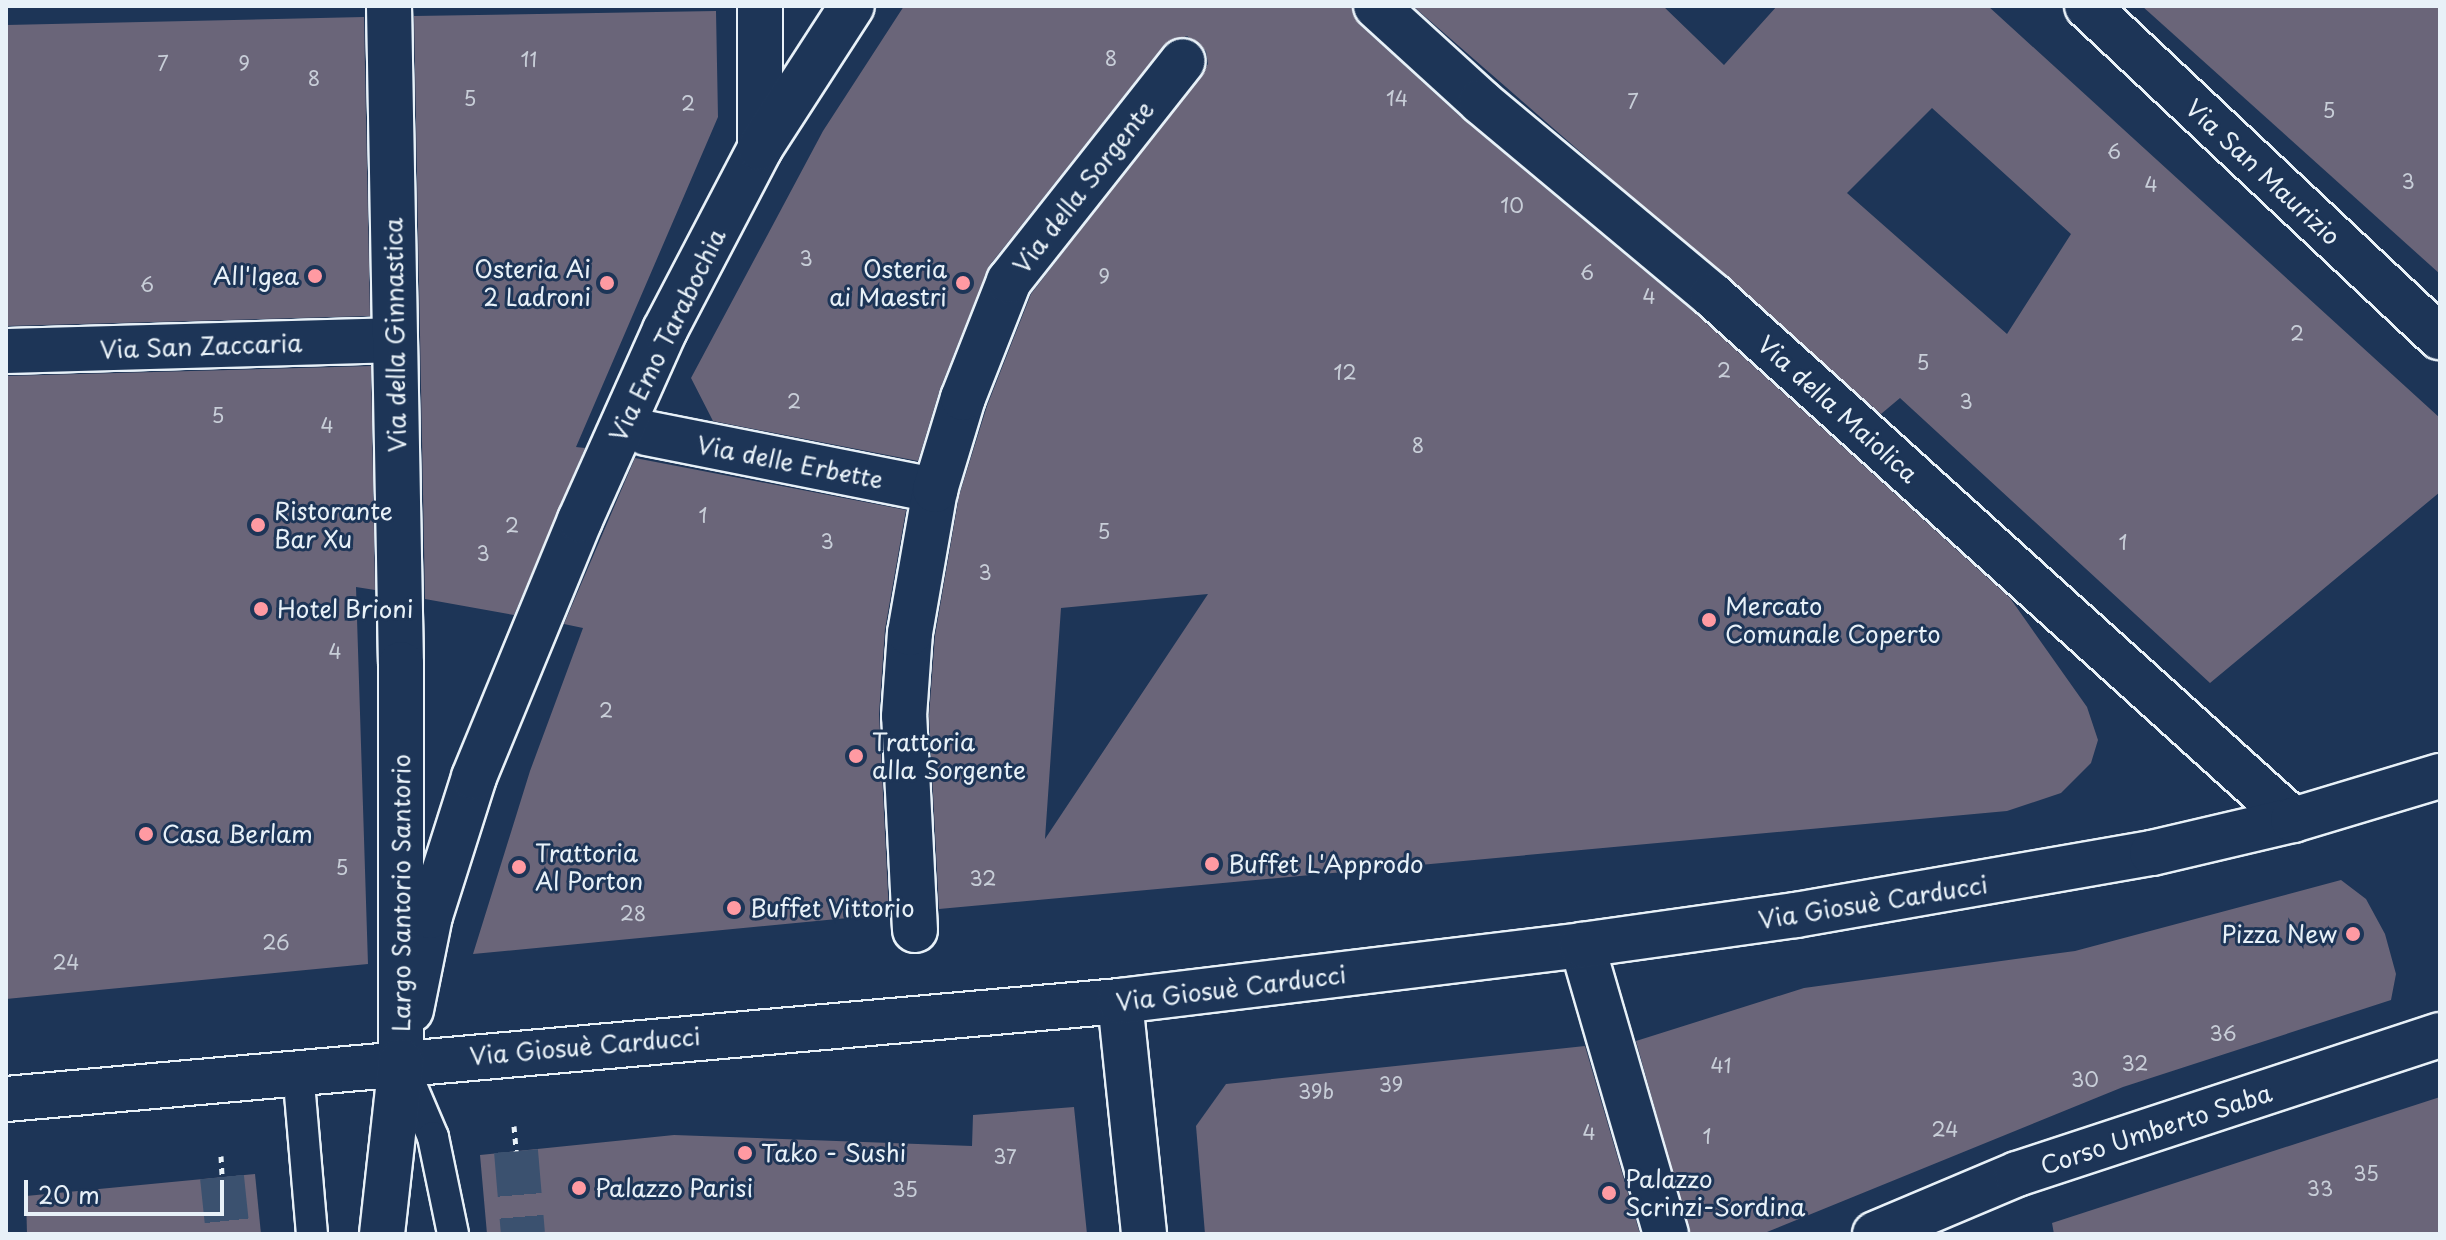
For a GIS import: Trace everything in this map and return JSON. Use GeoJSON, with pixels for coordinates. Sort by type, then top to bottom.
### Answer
{"type":"FeatureCollection","features":[{"type":"Feature","properties":{"kind":"street","name":"Via della Ginnastica"},"geometry":{"type":"LineString","coordinates":[[389,6],[401,664]]}},
{"type":"Feature","properties":{"kind":"street"},"geometry":{"type":"LineString","coordinates":[[760,6],[760,148]]}},
{"type":"Feature","properties":{"kind":"street","name":"Via Emo Tarabochia"},"geometry":{"type":"LineString","coordinates":[[514,682],[665,330],[760,148],[852,6]]}},
{"type":"Feature","properties":{"kind":"street","name":"Via della Maiolica"},"geometry":{"type":"LineString","coordinates":[[1376,6],[1481,102],[1712,295],[2293,820]]}},
{"type":"Feature","properties":{"kind":"street","name":"Via San Maurizio"},"geometry":{"type":"LineString","coordinates":[[2087,6],[2440,337]]}},
{"type":"Feature","properties":{"kind":"street","name":"Via della Sorgente"},"geometry":{"type":"LineString","coordinates":[[915,930],[904,716],[910,633],[935,490],[963,398],[1009,281],[1183,61]]}},
{"type":"Feature","properties":{"kind":"street","name":"Via San Zaccaria"},"geometry":{"type":"LineString","coordinates":[[6,351],[395,340]]}},
{"type":"Feature","properties":{"kind":"street","name":"Via delle Erbette"},"geometry":{"type":"LineString","coordinates":[[646,433],[935,490]]}},
{"type":"Feature","properties":{"kind":"street","name":"Largo Santorio Santorio"},"geometry":{"type":"LineString","coordinates":[[401,664],[401,1061]]}},
{"type":"Feature","properties":{"kind":"street","name":"Largo Santorio Santorio"},"geometry":{"type":"LineString","coordinates":[[401,1061],[430,916],[474,777],[514,682]]}},
{"type":"Feature","properties":{"kind":"street","name":"Via Giosuè Carducci"},"geometry":{"type":"LineString","coordinates":[[6,1099],[401,1061],[1120,1001],[1582,945],[2009,881],[2293,820],[2440,776]]}},
{"type":"Feature","properties":{"kind":"street"},"geometry":{"type":"LineString","coordinates":[[1582,945],[1666,1234]]}},
{"type":"Feature","properties":{"kind":"street"},"geometry":{"type":"LineString","coordinates":[[1120,1001],[1144,1234]]}},
{"type":"Feature","properties":{"kind":"street","name":"Corso Umberto Saba"},"geometry":{"type":"LineString","coordinates":[[1875,1234],[2017,1174],[2440,1035]]}},
{"type":"Feature","properties":{"kind":"street"},"geometry":{"type":"LineString","coordinates":[[382,1234],[401,1061]]}},
{"type":"Feature","properties":{"kind":"lane"},"geometry":{"type":"LineString","coordinates":[[401,1061],[433,1137],[453,1234]]}},
{"type":"Feature","properties":{"kind":"lane"},"geometry":{"type":"LineString","coordinates":[[298,1071],[312,1234]]}},
{"type":"Feature","properties":{"kind":"path"},"geometry":{"type":"LineString","coordinates":[[514,1126],[516,1151]]}},
{"type":"Feature","properties":{"kind":"path"},"geometry":{"type":"LineString","coordinates":[[221,1156],[222,1177]]}},
{"type":"Feature","properties":{"kind":"building"},"geometry":{"type":"Polygon","coordinates":[[[904,6],[1352,6],[1359,24],[1464,120],[1696,314],[2010,598],[2087,707],[2098,740],[2091,763],[2061,793],[2007,811],[939,909],[929,716],[935,636],[959,496],[987,406],[1031,294],[1208,64],[1206,51],[1187,36],[1164,45],[989,266],[940,389],[918,461],[713,421],[691,378],[823,131],[904,6]],[[1208,594],[1061,608],[1045,839],[1208,594]]]}},
{"type":"Feature","properties":{"kind":"building"},"geometry":{"type":"Polygon","coordinates":[[[1413,6],[1663,6],[1724,65],[1777,6],[1988,6],[2440,418],[2440,492],[2210,683],[1900,398],[1881,414],[1413,6]],[[1932,108],[1847,193],[2007,334],[2071,234],[1932,108]]]}},
{"type":"Feature","properties":{"kind":"building"},"geometry":{"type":"Polygon","coordinates":[[[2142,6],[2440,6],[2440,274],[2142,6]]]}},
{"type":"Feature","properties":{"kind":"building"},"geometry":{"type":"Polygon","coordinates":[[[716,11],[718,117],[576,447],[585,448],[514,615],[425,599],[414,16],[716,11]]]}},
{"type":"Feature","properties":{"kind":"building"},"geometry":{"type":"Polygon","coordinates":[[[364,17],[370,316],[6,326],[6,25],[364,17]]]}},
{"type":"Feature","properties":{"kind":"building"},"geometry":{"type":"Polygon","coordinates":[[[371,366],[375,590],[356,587],[368,964],[6,999],[6,376],[371,366]]]}},
{"type":"Feature","properties":{"kind":"building"},"geometry":{"type":"Polygon","coordinates":[[[635,458],[906,510],[885,629],[879,714],[889,914],[473,954],[530,771],[583,628],[564,624],[635,458]]]}},
{"type":"Feature","properties":{"kind":"building"},"geometry":{"type":"Polygon","coordinates":[[[2341,880],[2366,899],[2385,934],[2396,974],[2391,1000],[2123,1087],[1762,1234],[1690,1234],[1636,1041],[1804,988],[2075,951],[2341,880]]]}},
{"type":"Feature","properties":{"kind":"building"},"geometry":{"type":"Polygon","coordinates":[[[1585,1046],[1640,1234],[1205,1234],[1196,1126],[1226,1084],[1585,1046]]]}},
{"type":"Feature","properties":{"kind":"building"},"geometry":{"type":"Polygon","coordinates":[[[2440,1097],[2440,1234],[2054,1234],[2052,1223],[2440,1097]]]}},
{"type":"Feature","properties":{"kind":"building"},"geometry":{"type":"Polygon","coordinates":[[[1074,1107],[1087,1234],[487,1234],[480,1155],[674,1135],[972,1146],[973,1115],[1074,1107]]]}},
{"type":"Feature","properties":{"kind":"building"},"geometry":{"type":"Polygon","coordinates":[[[255,1174],[261,1234],[27,1234],[26,1196],[255,1174]]]}},
{"type":"Feature","properties":{"kind":"tunnel"},"geometry":{"type":"LineString","coordinates":[[516,1151],[523,1234]]}},
{"type":"Feature","properties":{"kind":"tunnel"},"geometry":{"type":"LineString","coordinates":[[222,1177],[228,1234]]}},
{"type":"Feature","properties":{"kind":"place","name":"All'Igea"},"geometry":{"type":"Point","coordinates":[315,276]}},
{"type":"Feature","properties":{"kind":"place","name":"Osteria Ai 2 Ladroni"},"geometry":{"type":"Point","coordinates":[607,283]}},
{"type":"Feature","properties":{"kind":"place","name":"Osteria ai Maestri"},"geometry":{"type":"Point","coordinates":[963,283]}},
{"type":"Feature","properties":{"kind":"place","name":"Ristorante Bar Xu"},"geometry":{"type":"Point","coordinates":[258,525]}},
{"type":"Feature","properties":{"kind":"place","name":"Hotel Brioni"},"geometry":{"type":"Point","coordinates":[261,609]}},
{"type":"Feature","properties":{"kind":"place","name":"Mercato Comunale Coperto"},"geometry":{"type":"Point","coordinates":[1709,620]}},
{"type":"Feature","properties":{"kind":"place","name":"Trattoria alla Sorgente"},"geometry":{"type":"Point","coordinates":[856,756]}},
{"type":"Feature","properties":{"kind":"place","name":"Casa Berlam"},"geometry":{"type":"Point","coordinates":[146,834]}},
{"type":"Feature","properties":{"kind":"place","name":"Buffet L'Approdo"},"geometry":{"type":"Point","coordinates":[1212,864]}},
{"type":"Feature","properties":{"kind":"place","name":"Trattoria Al Porton"},"geometry":{"type":"Point","coordinates":[519,867]}},
{"type":"Feature","properties":{"kind":"place","name":"Buffet Vittorio"},"geometry":{"type":"Point","coordinates":[734,908]}},
{"type":"Feature","properties":{"kind":"place","name":"Pizza New"},"geometry":{"type":"Point","coordinates":[2353,934]}},
{"type":"Feature","properties":{"kind":"place","name":"Tako - Sushi"},"geometry":{"type":"Point","coordinates":[745,1153]}},
{"type":"Feature","properties":{"kind":"place","name":"Palazzo Parisi"},"geometry":{"type":"Point","coordinates":[579,1188]}},
{"type":"Feature","properties":{"kind":"place","name":"Palazzo Scrinzi-Sordina"},"geometry":{"type":"Point","coordinates":[1609,1193]}}]}
